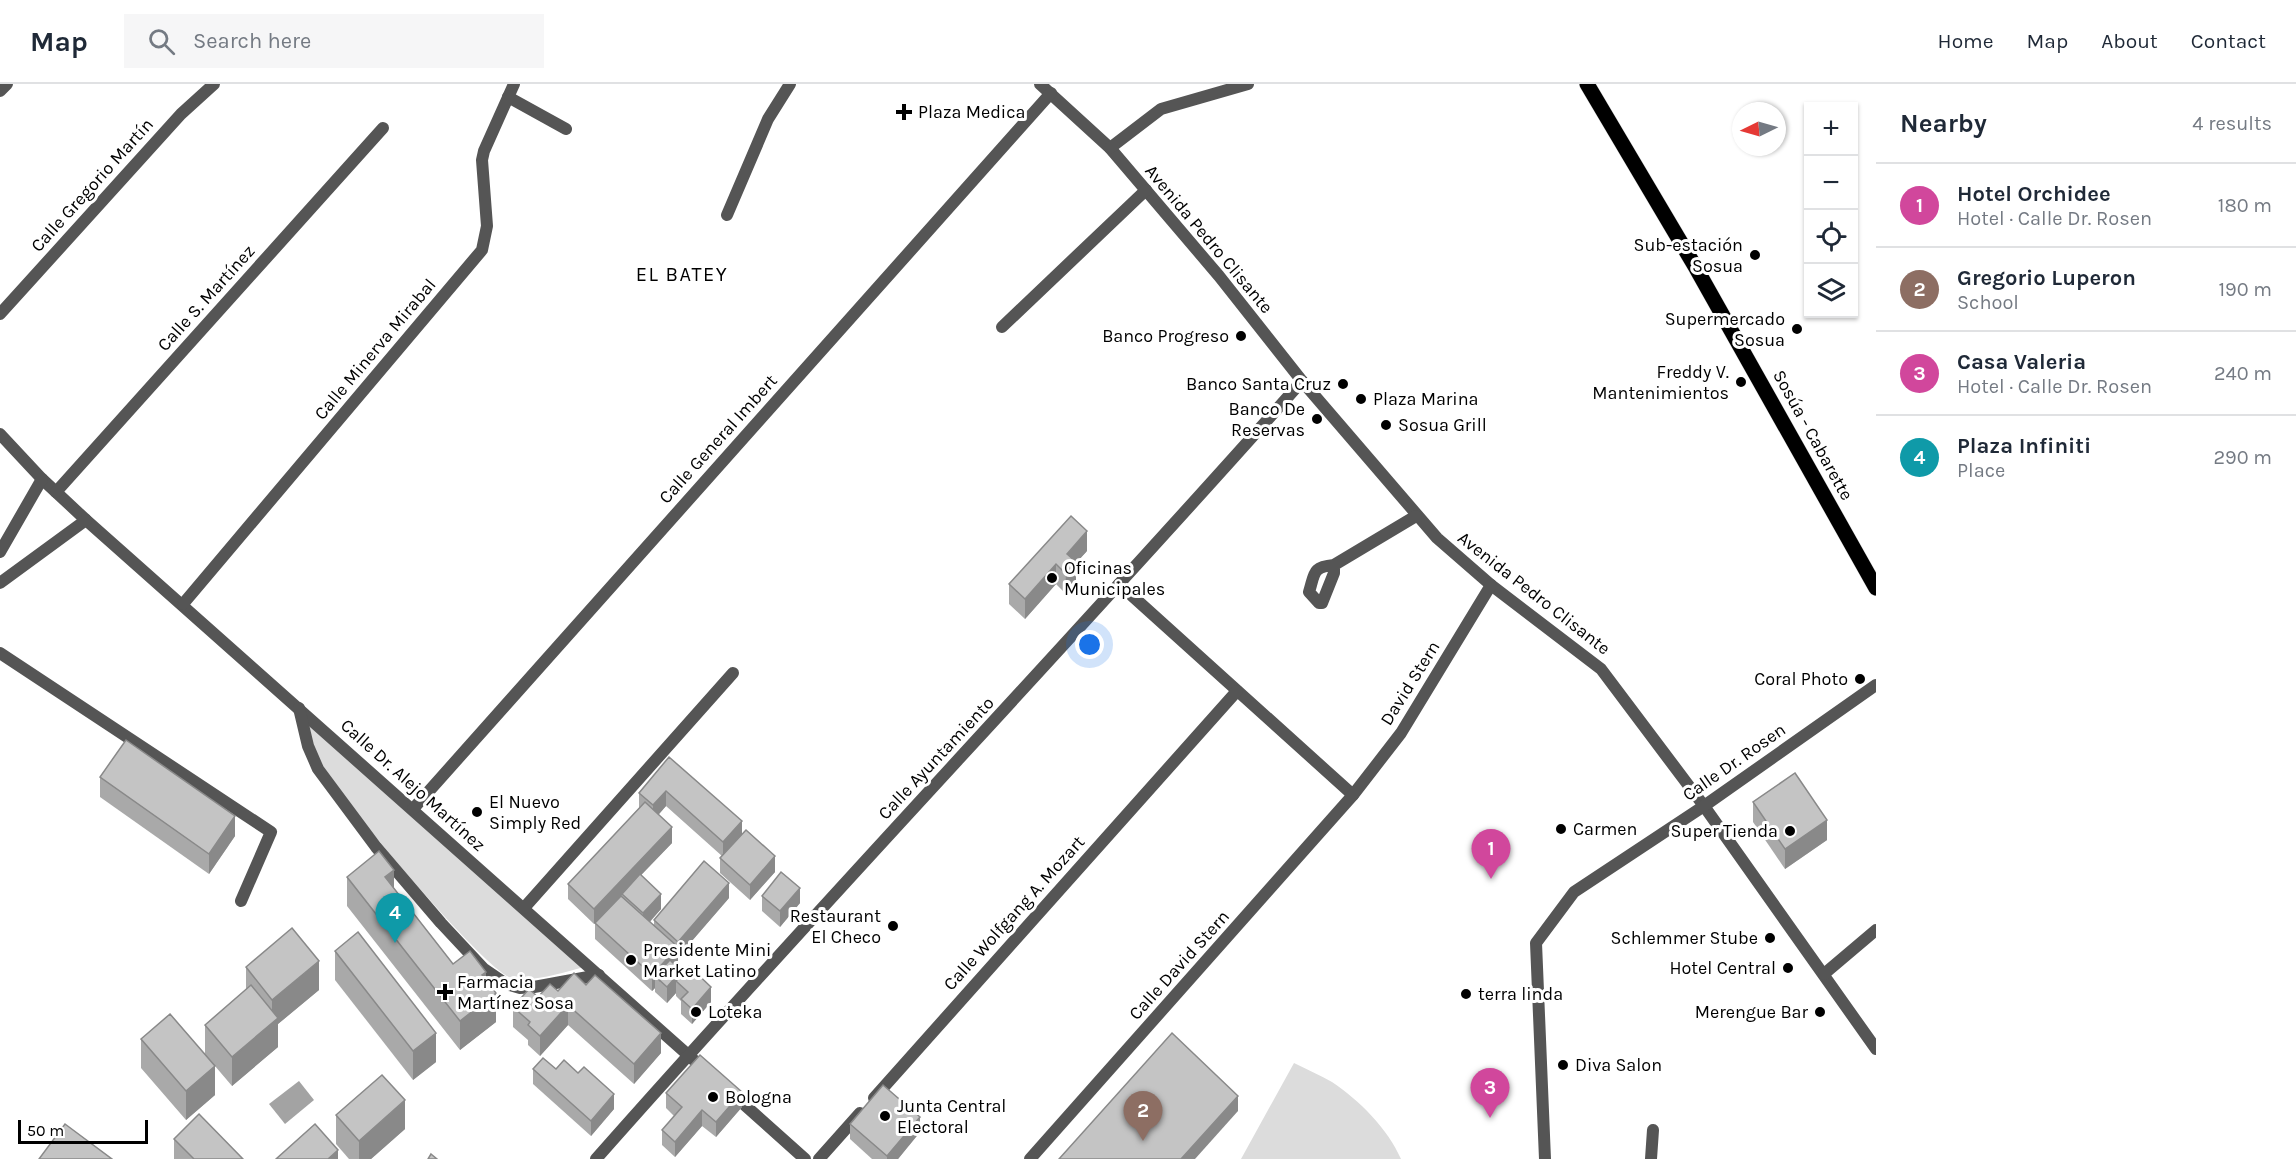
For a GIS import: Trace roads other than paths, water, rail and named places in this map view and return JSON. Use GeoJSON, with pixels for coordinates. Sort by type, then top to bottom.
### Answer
{"type":"FeatureCollection","features":[{"type":"Feature","properties":{"kind":"main road","name":"Sosúa - Cabarette"},"geometry":{"type":"LineString","coordinates":[[1587,84],[1696,268],[1876,588]]}},
{"type":"Feature","properties":{"kind":"street"},"geometry":{"type":"LineString","coordinates":[[0,91],[7,84]]}},
{"type":"Feature","properties":{"kind":"street","name":"Calle Gregorio Martín"},"geometry":{"type":"LineString","coordinates":[[0,314],[181,114],[214,84]]}},
{"type":"Feature","properties":{"kind":"street","name":"Calle Minerva Mirabal"},"geometry":{"type":"LineString","coordinates":[[183,604],[482,250],[487,226],[482,160],[514,84]]}},
{"type":"Feature","properties":{"kind":"street"},"geometry":{"type":"LineString","coordinates":[[727,214],[768,119],[790,84]]}},
{"type":"Feature","properties":{"kind":"street","name":"Avenida Pedro Clisante"},"geometry":{"type":"LineString","coordinates":[[1040,84],[1110,148],[1219,276],[1302,381],[1416,516],[1457,557],[1601,669],[1704,806],[1876,1049]]}},
{"type":"Feature","properties":{"kind":"street"},"geometry":{"type":"LineString","coordinates":[[1110,148],[1161,109],[1248,84]]}},
{"type":"Feature","properties":{"kind":"street","name":"Calle General Imbert"},"geometry":{"type":"LineString","coordinates":[[413,809],[1051,93]]}},
{"type":"Feature","properties":{"kind":"street"},"geometry":{"type":"LineString","coordinates":[[508,97],[566,129]]}},
{"type":"Feature","properties":{"kind":"street","name":"Calle S. Martínez"},"geometry":{"type":"LineString","coordinates":[[56,492],[383,128]]}},
{"type":"Feature","properties":{"kind":"street"},"geometry":{"type":"LineString","coordinates":[[1002,327],[1146,190]]}},
{"type":"Feature","properties":{"kind":"street","name":"Calle Ayuntamiento"},"geometry":{"type":"LineString","coordinates":[[596,1159],[688,1054],[1302,381]]}},
{"type":"Feature","properties":{"kind":"street","name":"Calle Dr. Alejo Martínez"},"geometry":{"type":"LineString","coordinates":[[0,434],[42,479],[86,520],[805,1159]]}},
{"type":"Feature","properties":{"kind":"street"},"geometry":{"type":"LineString","coordinates":[[0,552],[42,479]]}},
{"type":"Feature","properties":{"kind":"street"},"geometry":{"type":"LineString","coordinates":[[1334,565],[1416,516]]}},
{"type":"Feature","properties":{"kind":"street"},"geometry":{"type":"LineString","coordinates":[[0,583],[86,520]]}},
{"type":"Feature","properties":{"kind":"street"},"geometry":{"type":"LineString","coordinates":[[1119,584],[1353,795]]}},
{"type":"Feature","properties":{"kind":"street","name":"David Stern"},"geometry":{"type":"LineString","coordinates":[[1353,795],[1401,733],[1491,585]]}},
{"type":"Feature","properties":{"kind":"street"},"geometry":{"type":"LineString","coordinates":[[0,653],[271,832],[241,901]]}},
{"type":"Feature","properties":{"kind":"street"},"geometry":{"type":"LineString","coordinates":[[524,908],[733,674]]}},
{"type":"Feature","properties":{"kind":"street","name":"Calle Dr. Rosen"},"geometry":{"type":"LineString","coordinates":[[1545,1159],[1536,943],[1574,892],[1704,806],[1876,684]]}},
{"type":"Feature","properties":{"kind":"street","name":"Calle Wolfgang A. Mozart"},"geometry":{"type":"LineString","coordinates":[[819,1159],[1237,691]]}},
{"type":"Feature","properties":{"kind":"street"},"geometry":{"type":"LineString","coordinates":[[299,708],[308,746],[318,769],[376,847],[484,969],[506,984],[520,988],[599,975]]}},
{"type":"Feature","properties":{"kind":"street","name":"Calle David Stern"},"geometry":{"type":"LineString","coordinates":[[1030,1159],[1353,795]]}},
{"type":"Feature","properties":{"kind":"street"},"geometry":{"type":"LineString","coordinates":[[1824,974],[1876,930]]}},
{"type":"Feature","properties":{"kind":"street"},"geometry":{"type":"LineString","coordinates":[[1651,1159],[1653,1130]]}},
{"type":"Feature","properties":{"kind":"place","name":"Plaza Medica"},"geometry":{"type":"Point","coordinates":[904,112]}},
{"type":"Feature","properties":{"kind":"place","name":"Sub-estación Sosua"},"geometry":{"type":"Point","coordinates":[1755,255]}},
{"type":"Feature","properties":{"kind":"place","name":"Supermercado Sosua"},"geometry":{"type":"Point","coordinates":[1797,329]}},
{"type":"Feature","properties":{"kind":"place","name":"Banco Progreso"},"geometry":{"type":"Point","coordinates":[1241,336]}},
{"type":"Feature","properties":{"kind":"place","name":"Freddy V. Mantenimientos"},"geometry":{"type":"Point","coordinates":[1741,382]}},
{"type":"Feature","properties":{"kind":"place","name":"Banco Santa Cruz"},"geometry":{"type":"Point","coordinates":[1343,384]}},
{"type":"Feature","properties":{"kind":"place","name":"Plaza Marina"},"geometry":{"type":"Point","coordinates":[1361,399]}},
{"type":"Feature","properties":{"kind":"place","name":"Banco De Reservas"},"geometry":{"type":"Point","coordinates":[1317,419]}},
{"type":"Feature","properties":{"kind":"place","name":"Sosua Grill"},"geometry":{"type":"Point","coordinates":[1386,425]}},
{"type":"Feature","properties":{"kind":"place","name":"Oficinas Municipales"},"geometry":{"type":"Point","coordinates":[1052,578]}},
{"type":"Feature","properties":{"kind":"place","name":"Coral Photo"},"geometry":{"type":"Point","coordinates":[1860,679]}},
{"type":"Feature","properties":{"kind":"place","name":"El Nuevo Simply Red"},"geometry":{"type":"Point","coordinates":[477,812]}},
{"type":"Feature","properties":{"kind":"place","name":"Carmen"},"geometry":{"type":"Point","coordinates":[1561,829]}},
{"type":"Feature","properties":{"kind":"place","name":"Super Tienda"},"geometry":{"type":"Point","coordinates":[1790,831]}},
{"type":"Feature","properties":{"kind":"place","name":"Hotel Orchidee"},"geometry":{"type":"Point","coordinates":[1491,879]}},
{"type":"Feature","properties":{"kind":"place","name":"Restaurant El Checo"},"geometry":{"type":"Point","coordinates":[893,926]}},
{"type":"Feature","properties":{"kind":"place","name":"Schlemmer Stube"},"geometry":{"type":"Point","coordinates":[1770,938]}},
{"type":"Feature","properties":{"kind":"place","name":"Plaza Infiniti"},"geometry":{"type":"Point","coordinates":[395,943]}},
{"type":"Feature","properties":{"kind":"place","name":"Presidente Mini Market Latino"},"geometry":{"type":"Point","coordinates":[631,960]}},
{"type":"Feature","properties":{"kind":"place","name":"Hotel Central"},"geometry":{"type":"Point","coordinates":[1788,968]}},
{"type":"Feature","properties":{"kind":"place","name":"Farmacia Martínez Sosa"},"geometry":{"type":"Point","coordinates":[445,992]}},
{"type":"Feature","properties":{"kind":"place","name":"terra linda"},"geometry":{"type":"Point","coordinates":[1466,994]}},
{"type":"Feature","properties":{"kind":"place","name":"Loteka"},"geometry":{"type":"Point","coordinates":[696,1012]}},
{"type":"Feature","properties":{"kind":"place","name":"Merengue Bar"},"geometry":{"type":"Point","coordinates":[1820,1012]}},
{"type":"Feature","properties":{"kind":"place","name":"Diva Salon"},"geometry":{"type":"Point","coordinates":[1563,1065]}},
{"type":"Feature","properties":{"kind":"place","name":"Bologna"},"geometry":{"type":"Point","coordinates":[713,1097]}},
{"type":"Feature","properties":{"kind":"place","name":"Junta Central Electoral"},"geometry":{"type":"Point","coordinates":[885,1116]}},
{"type":"Feature","properties":{"kind":"place","name":"Casa Valeria"},"geometry":{"type":"Point","coordinates":[1490,1118]}},
{"type":"Feature","properties":{"kind":"place","name":"Gregorio Luperon"},"geometry":{"type":"Point","coordinates":[1143,1141]}},
{"type":"Feature","properties":{"kind":"district","name":"EL BATEY"},"geometry":{"type":"Point","coordinates":[682,274]}}]}
